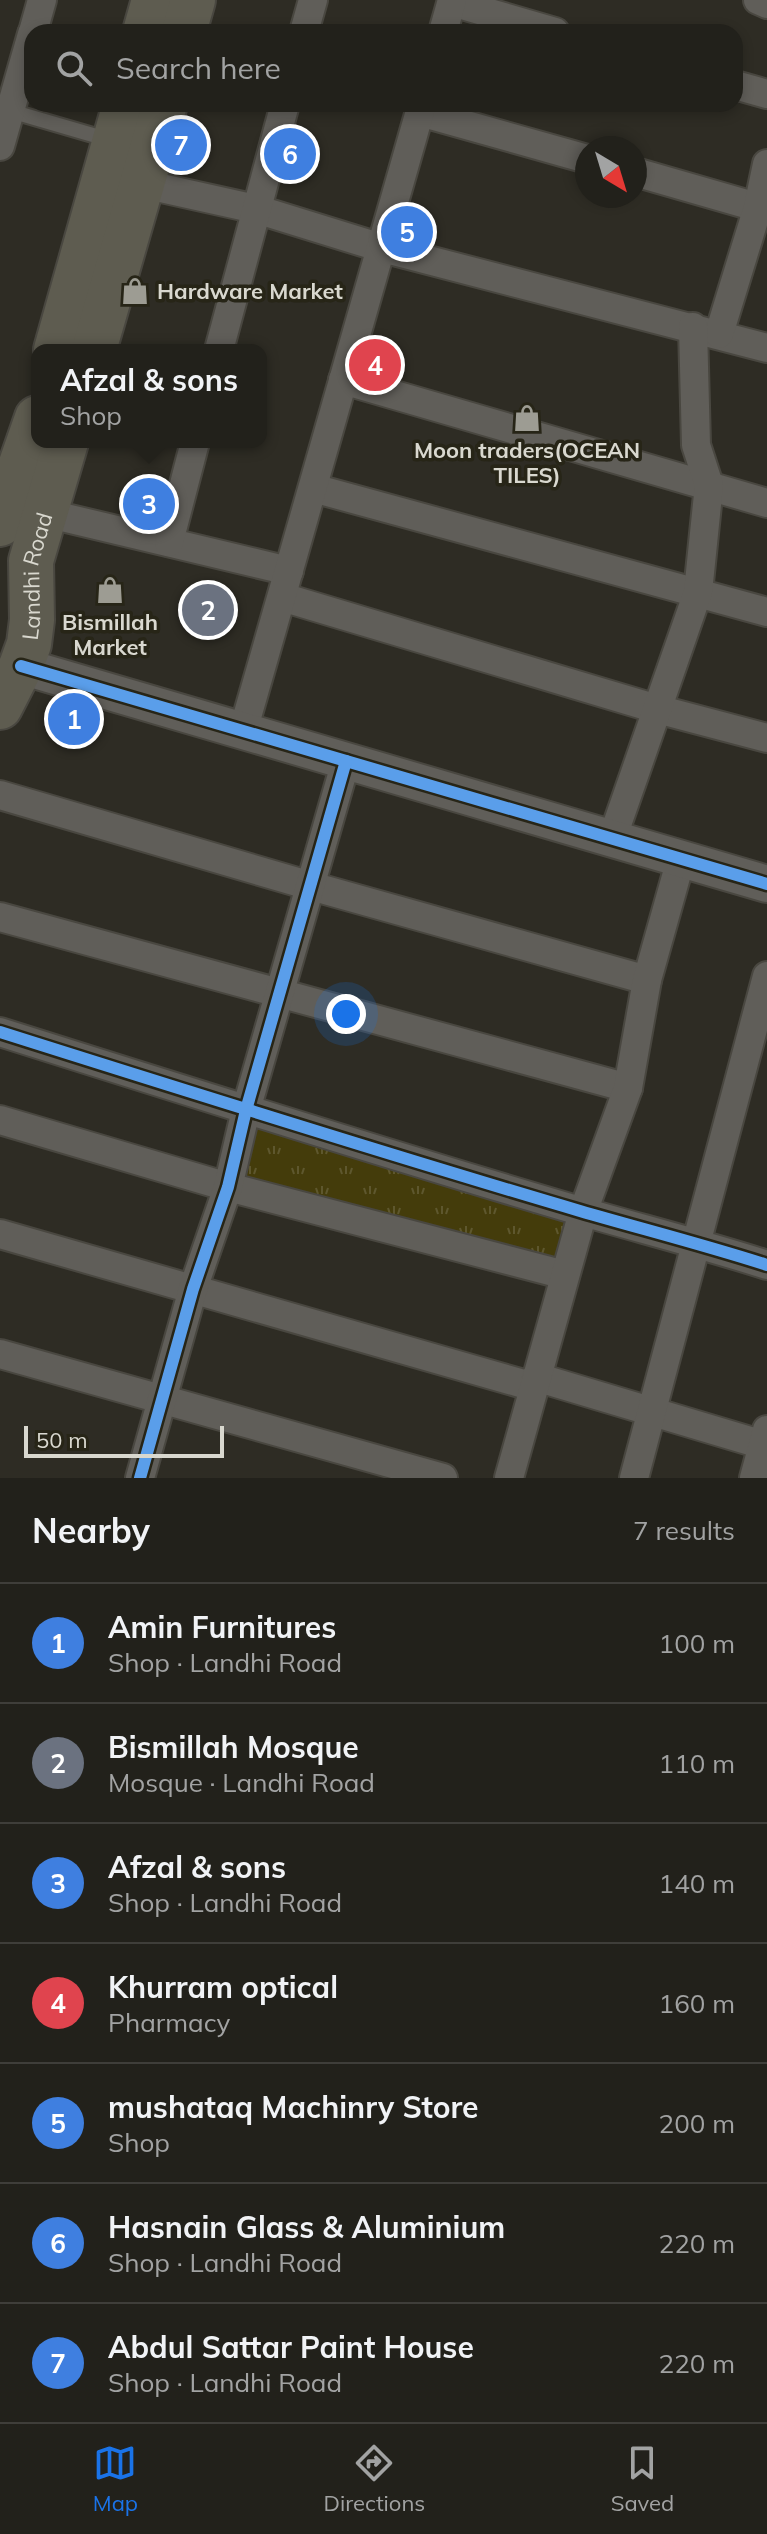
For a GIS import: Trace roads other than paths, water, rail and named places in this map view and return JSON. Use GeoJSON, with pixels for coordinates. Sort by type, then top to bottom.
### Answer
{"type":"FeatureCollection","features":[{"type":"Feature","properties":{"kind":"main road"},"geometry":{"type":"LineString","coordinates":[[147,24],[154,0]]}},
{"type":"Feature","properties":{"kind":"main road"},"geometry":{"type":"LineString","coordinates":[[186,24],[193,0]]}},
{"type":"Feature","properties":{"kind":"main road"},"geometry":{"type":"LineString","coordinates":[[96,344],[163,112]]}},
{"type":"Feature","properties":{"kind":"main road"},"geometry":{"type":"LineString","coordinates":[[58,344],[120,122]]}},
{"type":"Feature","properties":{"kind":"main road","name":"Landhi Road"},"geometry":{"type":"LineString","coordinates":[[0,524],[31,435]]}},
{"type":"Feature","properties":{"kind":"main road","name":"Landhi Road"},"geometry":{"type":"LineString","coordinates":[[0,707],[29,644],[16,610],[64,448]]}},
{"type":"Feature","properties":{"kind":"street"},"geometry":{"type":"LineString","coordinates":[[35,24],[42,0]]}},
{"type":"Feature","properties":{"kind":"street"},"geometry":{"type":"LineString","coordinates":[[306,24],[313,0]]}},
{"type":"Feature","properties":{"kind":"street"},"geometry":{"type":"LineString","coordinates":[[758,0],[767,4]]}},
{"type":"Feature","properties":{"kind":"street"},"geometry":{"type":"LineString","coordinates":[[445,24],[452,1],[528,24]]}},
{"type":"Feature","properties":{"kind":"street"},"geometry":{"type":"LineString","coordinates":[[0,146],[5,110],[24,56]]}},
{"type":"Feature","properties":{"kind":"street"},"geometry":{"type":"LineString","coordinates":[[743,87],[767,94]]}},
{"type":"Feature","properties":{"kind":"street"},"geometry":{"type":"LineString","coordinates":[[221,344],[283,112]]}},
{"type":"Feature","properties":{"kind":"street"},"geometry":{"type":"LineString","coordinates":[[243,731],[420,112]]}},
{"type":"Feature","properties":{"kind":"street"},"geometry":{"type":"LineString","coordinates":[[434,112],[575,155]]}},
{"type":"Feature","properties":{"kind":"street"},"geometry":{"type":"LineString","coordinates":[[612,839],[698,592],[709,485],[696,445],[706,331],[762,208],[767,164]]}},
{"type":"Feature","properties":{"kind":"street"},"geometry":{"type":"LineString","coordinates":[[647,175],[762,208]]}},
{"type":"Feature","properties":{"kind":"street"},"geometry":{"type":"LineString","coordinates":[[143,184],[256,209],[382,248],[767,348]]}},
{"type":"Feature","properties":{"kind":"street"},"geometry":{"type":"LineString","coordinates":[[343,380],[767,503]]}},
{"type":"Feature","properties":{"kind":"street"},"geometry":{"type":"LineString","coordinates":[[169,542],[193,448]]}},
{"type":"Feature","properties":{"kind":"street"},"geometry":{"type":"LineString","coordinates":[[313,488],[767,612]]}},
{"type":"Feature","properties":{"kind":"street"},"geometry":{"type":"LineString","coordinates":[[45,513],[169,542],[657,709],[767,738]]}},
{"type":"Feature","properties":{"kind":"street"},"geometry":{"type":"LineString","coordinates":[[21,666],[767,884]]}},
{"type":"Feature","properties":{"kind":"street"},"geometry":{"type":"LineString","coordinates":[[140,1478],[193,1289],[228,1187],[246,1110],[346,761]]}},
{"type":"Feature","properties":{"kind":"street"},"geometry":{"type":"LineString","coordinates":[[0,795],[647,980]]}},
{"type":"Feature","properties":{"kind":"street"},"geometry":{"type":"LineString","coordinates":[[509,1478],[583,1212],[628,1088],[647,980],[681,859]]}},
{"type":"Feature","properties":{"kind":"street"},"geometry":{"type":"LineString","coordinates":[[0,917],[628,1088]]}},
{"type":"Feature","properties":{"kind":"street"},"geometry":{"type":"LineString","coordinates":[[634,1478],[767,976]]}},
{"type":"Feature","properties":{"kind":"street"},"geometry":{"type":"LineString","coordinates":[[0,1032],[246,1110],[767,1265]]}},
{"type":"Feature","properties":{"kind":"street"},"geometry":{"type":"LineString","coordinates":[[0,1120],[228,1187],[565,1275]]}},
{"type":"Feature","properties":{"kind":"street"},"geometry":{"type":"LineString","coordinates":[[0,1234],[535,1382],[766,1440],[754,1478]]}},
{"type":"Feature","properties":{"kind":"street"},"geometry":{"type":"LineString","coordinates":[[0,1354],[443,1478]]}},
{"type":"Feature","properties":{"kind":"lane"},"geometry":{"type":"LineString","coordinates":[[24,112],[120,122]]}},
{"type":"Feature","properties":{"kind":"place","name":"Abdul Sattar Paint House"},"geometry":{"type":"Point","coordinates":[181,145]}},
{"type":"Feature","properties":{"kind":"place","name":"Hasnain Glass & Aluminium"},"geometry":{"type":"Point","coordinates":[290,154]}},
{"type":"Feature","properties":{"kind":"place","name":"mushataq Machinry Store"},"geometry":{"type":"Point","coordinates":[407,232]}},
{"type":"Feature","properties":{"kind":"place","name":"Hardware Market"},"geometry":{"type":"Point","coordinates":[135,291]}},
{"type":"Feature","properties":{"kind":"place","name":"Khurram optical"},"geometry":{"type":"Point","coordinates":[375,365]}},
{"type":"Feature","properties":{"kind":"place","name":"Moon traders(OCEAN TILES)"},"geometry":{"type":"Point","coordinates":[527,418]}},
{"type":"Feature","properties":{"kind":"place","name":"Afzal & sons"},"geometry":{"type":"Point","coordinates":[149,504]}},
{"type":"Feature","properties":{"kind":"place","name":"Bismillah Market"},"geometry":{"type":"Point","coordinates":[110,590]}},
{"type":"Feature","properties":{"kind":"place","name":"Bismillah Mosque"},"geometry":{"type":"Point","coordinates":[208,610]}},
{"type":"Feature","properties":{"kind":"place","name":"Amin Furnitures"},"geometry":{"type":"Point","coordinates":[74,719]}}]}
